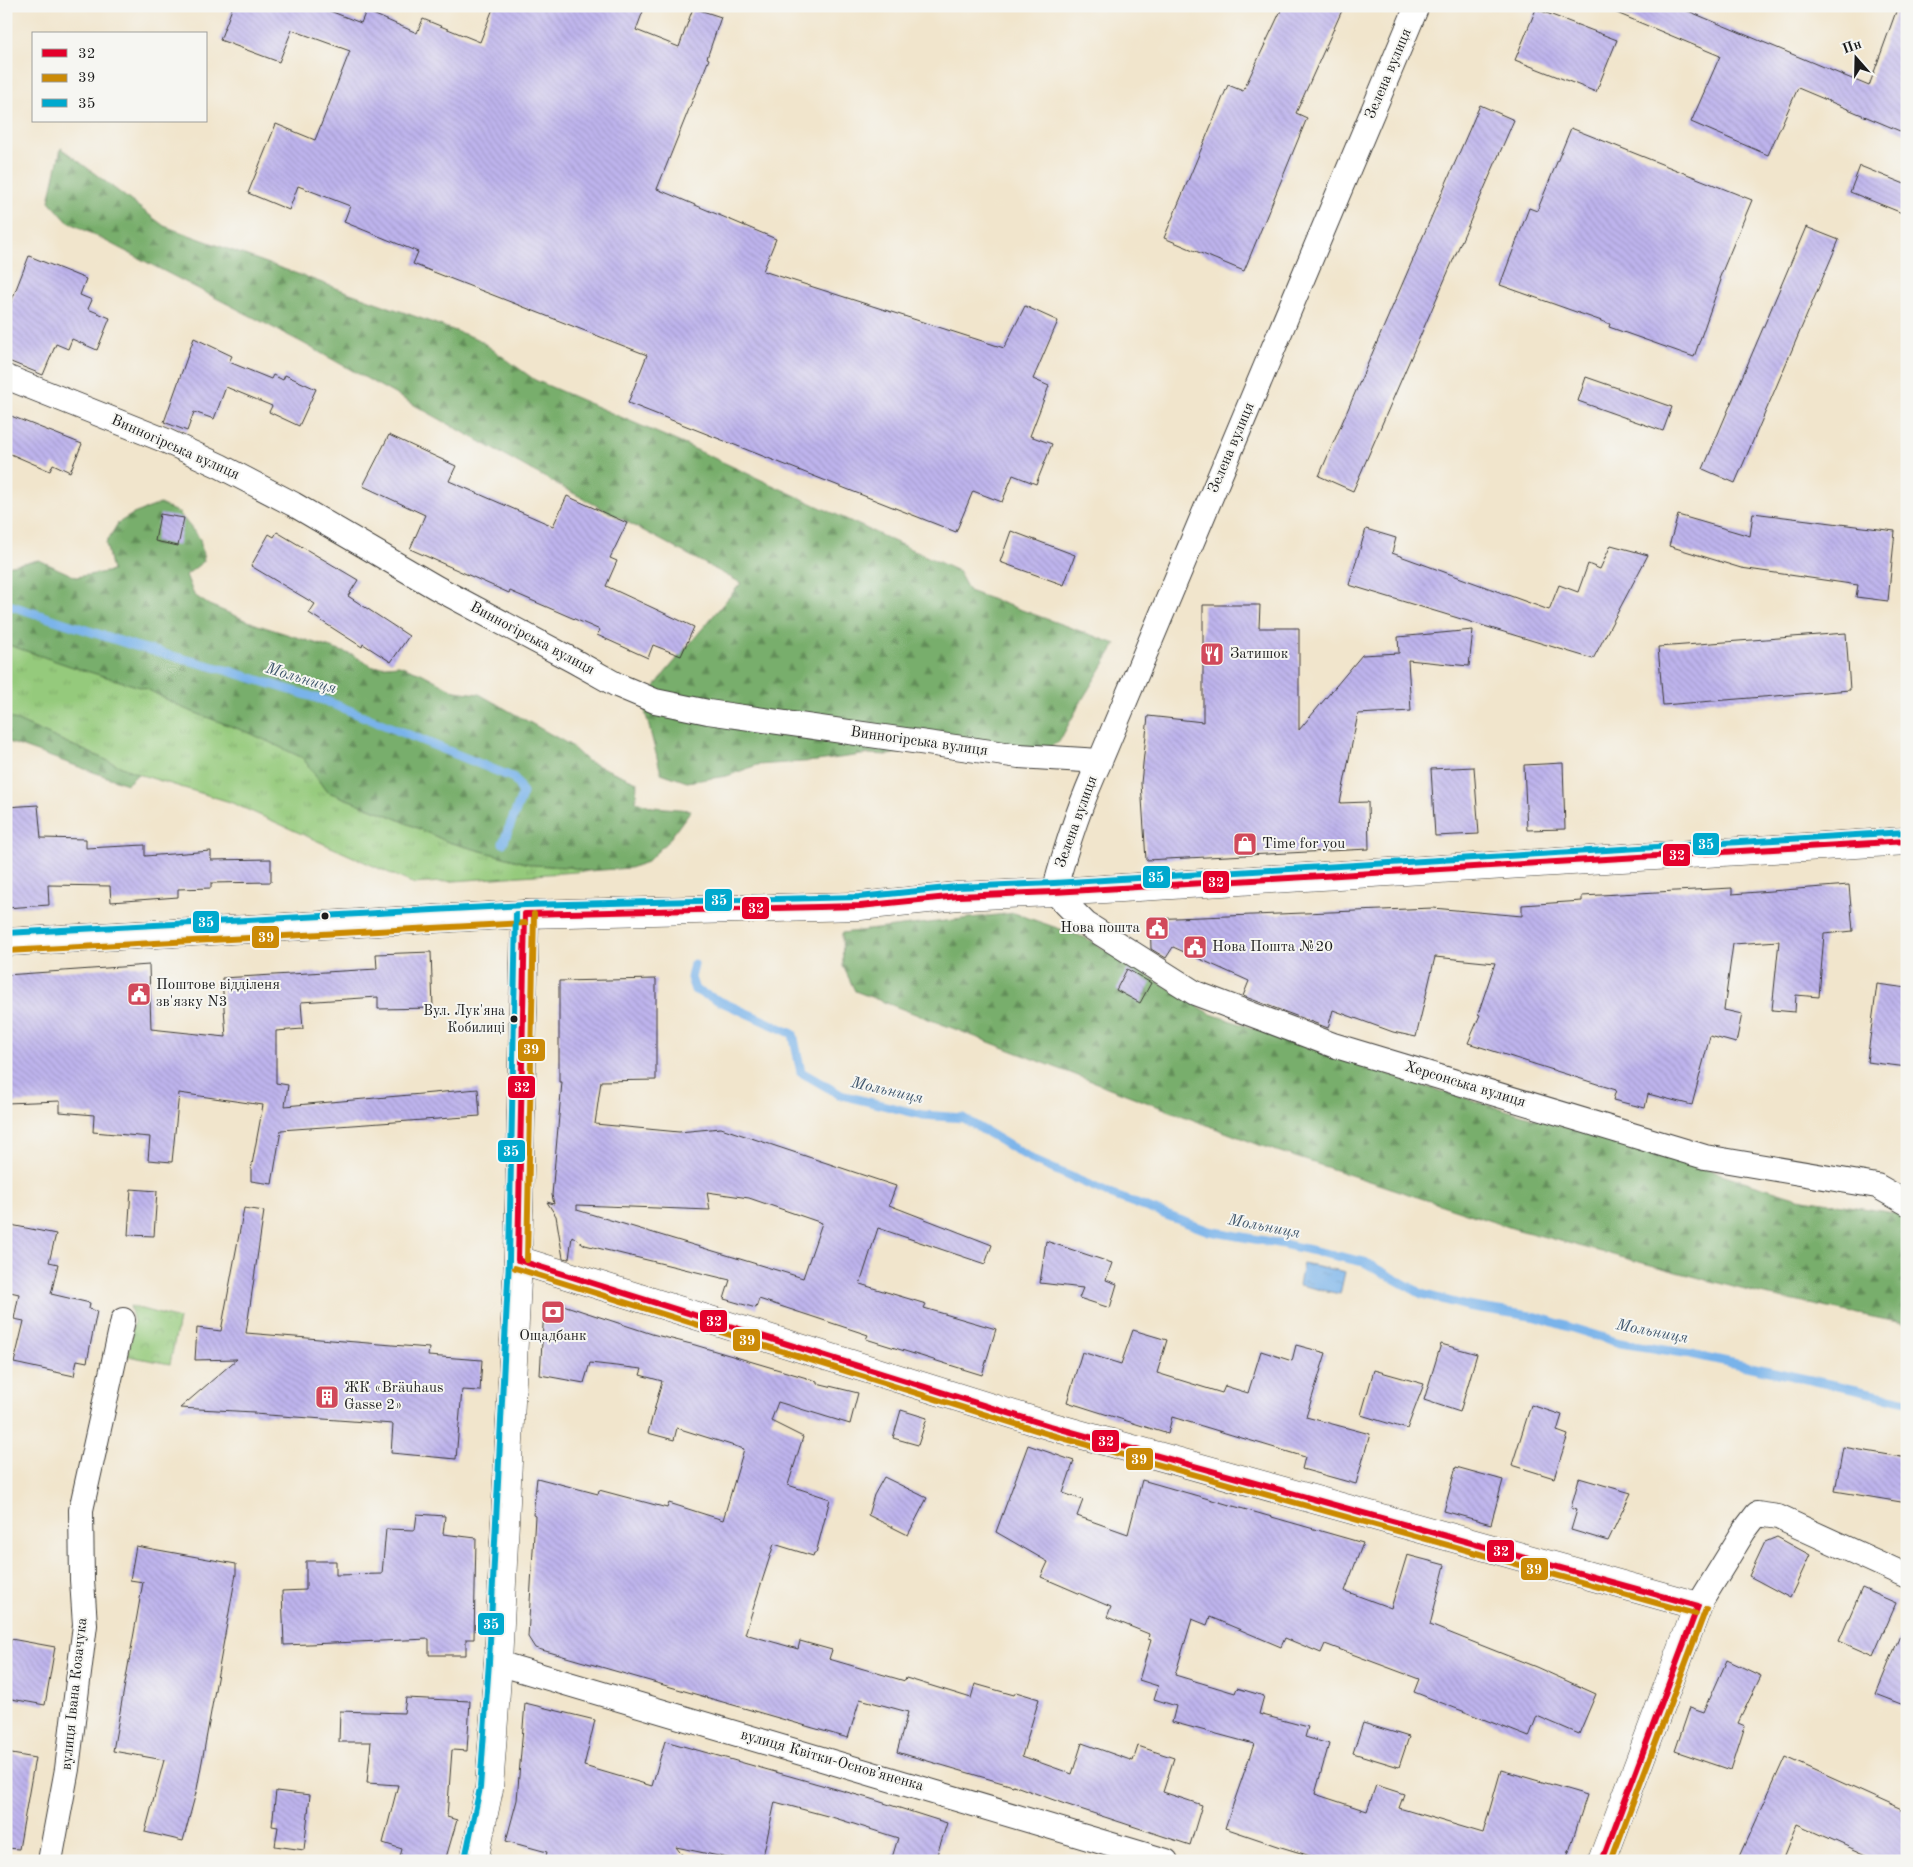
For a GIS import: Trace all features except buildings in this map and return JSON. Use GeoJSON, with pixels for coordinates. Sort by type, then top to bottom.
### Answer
{"type":"FeatureCollection","features":[{"type":"Feature","properties":{"kind":"street","name":"Зелена вулиця"},"geometry":{"type":"LineString","coordinates":[[1054,892],[1067,842],[1088,787],[1417,6]]}},
{"type":"Feature","properties":{"kind":"street","name":"Винногірська вулиця"},"geometry":{"type":"LineString","coordinates":[[6,378],[164,440],[220,466],[293,504],[437,588],[574,660],[617,685],[655,701],[708,712],[1000,753],[1100,761]]}},
{"type":"Feature","properties":{"kind":"street"},"geometry":{"type":"LineString","coordinates":[[6,942],[525,914],[860,906],[958,896],[1054,892],[1907,841]]}},
{"type":"Feature","properties":{"kind":"street","name":"Херсонська вулиця"},"geometry":{"type":"LineString","coordinates":[[1054,892],[1086,924],[1195,993],[1333,1045],[1705,1157],[1877,1186],[1907,1204]]}},
{"type":"Feature","properties":{"kind":"street"},"geometry":{"type":"LineString","coordinates":[[474,1861],[489,1789],[498,1663],[518,1260],[525,914]]}},
{"type":"Feature","properties":{"kind":"street"},"geometry":{"type":"LineString","coordinates":[[518,1260],[1050,1426],[1698,1606]]}},
{"type":"Feature","properties":{"kind":"street","name":"вулиця Івана Козачука"},"geometry":{"type":"LineString","coordinates":[[50,1861],[67,1769],[85,1625],[81,1510],[123,1320]]}},
{"type":"Feature","properties":{"kind":"street"},"geometry":{"type":"LineString","coordinates":[[1602,1861],[1698,1606],[1744,1531],[1757,1514],[1778,1517],[1907,1576]]}},
{"type":"Feature","properties":{"kind":"street","name":"вулиця Квітки-Основʼяненка"},"geometry":{"type":"LineString","coordinates":[[498,1663],[1166,1861]]}},
{"type":"Feature","properties":{"kind":"green space"},"geometry":{"type":"Polygon","coordinates":[[[61,148],[164,226],[478,339],[535,380],[688,446],[958,571],[969,591],[1116,644],[1059,742],[1033,755],[912,750],[888,755],[869,754],[817,761],[757,765],[727,776],[687,782],[661,773],[643,703],[664,674],[741,583],[560,486],[301,342],[67,221],[49,201],[61,148]]]}},
{"type":"Feature","properties":{"kind":"green space"},"geometry":{"type":"Polygon","coordinates":[[[160,504],[179,513],[200,539],[204,561],[186,575],[194,595],[209,605],[258,625],[353,655],[373,667],[399,665],[421,673],[455,691],[479,694],[570,745],[587,761],[637,782],[636,801],[653,807],[691,810],[668,841],[647,862],[630,868],[588,871],[569,867],[533,865],[448,842],[393,817],[326,791],[303,758],[252,734],[185,709],[147,689],[73,667],[6,644],[6,566],[39,560],[76,577],[112,571],[106,543],[118,523],[133,514],[160,504]]]}},
{"type":"Feature","properties":{"kind":"green space"},"geometry":{"type":"Polygon","coordinates":[[[6,644],[73,667],[147,689],[185,709],[252,734],[303,758],[326,791],[393,817],[448,842],[533,865],[569,867],[588,871],[414,884],[230,802],[138,774],[6,716],[6,644]]]}},
{"type":"Feature","properties":{"kind":"green space"},"geometry":{"type":"Polygon","coordinates":[[[6,716],[138,774],[127,784],[6,741],[6,716]]]}},
{"type":"Feature","properties":{"kind":"green space"},"geometry":{"type":"Polygon","coordinates":[[[1014,913],[1086,938],[1211,1014],[1424,1086],[1670,1158],[1798,1198],[1901,1214],[1907,1217],[1907,1324],[1760,1294],[1515,1229],[1262,1146],[855,991],[843,966],[842,933],[1014,913]]]}},
{"type":"Feature","properties":{"kind":"green space"},"geometry":{"type":"Polygon","coordinates":[[[130,1306],[179,1319],[170,1364],[128,1356],[134,1322],[130,1306]]]}},
{"type":"Feature","properties":{"kind":"water"},"geometry":{"type":"Polygon","coordinates":[[[1303,1263],[1345,1272],[1340,1294],[1299,1285],[1303,1263]]]}},
{"type":"Feature","properties":{"kind":"waterway","name":"Мольниця"},"geometry":{"type":"LineString","coordinates":[[6,604],[135,646],[229,671],[326,701],[514,778],[523,793],[503,843]]}},
{"type":"Feature","properties":{"kind":"waterway","name":"Мольниця"},"geometry":{"type":"LineString","coordinates":[[694,964],[691,978],[695,990],[793,1034],[801,1072],[841,1095],[923,1115],[963,1118],[1035,1161],[1110,1194],[1209,1231],[1283,1244],[1364,1262],[1422,1294],[1467,1306],[1537,1317],[1620,1343],[1691,1354],[1907,1401]]}},
{"type":"Feature","properties":{"kind":"transit line","name":"35"},"geometry":{"type":"LineString","coordinates":[[6,933],[525,905],[859,897],[957,887],[1054,883],[1906,832]]}},
{"type":"Feature","properties":{"kind":"transit line","name":"32"},"geometry":{"type":"LineString","coordinates":[[525,914],[860,906],[958,896],[1054,892],[1907,841]]}},
{"type":"Feature","properties":{"kind":"transit line","name":"35"},"geometry":{"type":"LineString","coordinates":[[465,1859],[480,1788],[489,1662],[509,1260],[516,914]]}},
{"type":"Feature","properties":{"kind":"transit line","name":"32"},"geometry":{"type":"LineString","coordinates":[[518,1260],[525,914]]}},
{"type":"Feature","properties":{"kind":"transit line","name":"39"},"geometry":{"type":"LineString","coordinates":[[527,1260],[534,914]]}},
{"type":"Feature","properties":{"kind":"transit line","name":"39"},"geometry":{"type":"LineString","coordinates":[[6,951],[525,923]]}},
{"type":"Feature","properties":{"kind":"transit line","name":"32"},"geometry":{"type":"LineString","coordinates":[[518,1260],[1050,1426],[1698,1606]]}},
{"type":"Feature","properties":{"kind":"transit line","name":"39"},"geometry":{"type":"LineString","coordinates":[[515,1268],[1048,1434],[1696,1614]]}},
{"type":"Feature","properties":{"kind":"transit line","name":"32"},"geometry":{"type":"LineString","coordinates":[[1602,1861],[1698,1606]]}},
{"type":"Feature","properties":{"kind":"transit line","name":"39"},"geometry":{"type":"LineString","coordinates":[[1611,1861],[1706,1609]]}},
{"type":"Feature","properties":{"kind":"place","name":"Затишок"},"geometry":{"type":"Point","coordinates":[1212,654]}},
{"type":"Feature","properties":{"kind":"place","name":"Time for you"},"geometry":{"type":"Point","coordinates":[1245,844]}},
{"type":"Feature","properties":{"kind":"place","name":"Нова пошта"},"geometry":{"type":"Point","coordinates":[1157,928]}},
{"type":"Feature","properties":{"kind":"place","name":"Нова Пошта №20"},"geometry":{"type":"Point","coordinates":[1195,947]}},
{"type":"Feature","properties":{"kind":"place","name":"Поштове відділеня зв'язку N3"},"geometry":{"type":"Point","coordinates":[139,994]}},
{"type":"Feature","properties":{"kind":"place","name":"Вул. Лук'яна Кобилиці"},"geometry":{"type":"Point","coordinates":[514,1019]}},
{"type":"Feature","properties":{"kind":"place","name":"Ощадбанк"},"geometry":{"type":"Point","coordinates":[553,1312]}},
{"type":"Feature","properties":{"kind":"place","name":"ЖК «Bräuhaus Gasse 2»"},"geometry":{"type":"Point","coordinates":[327,1397]}}]}
